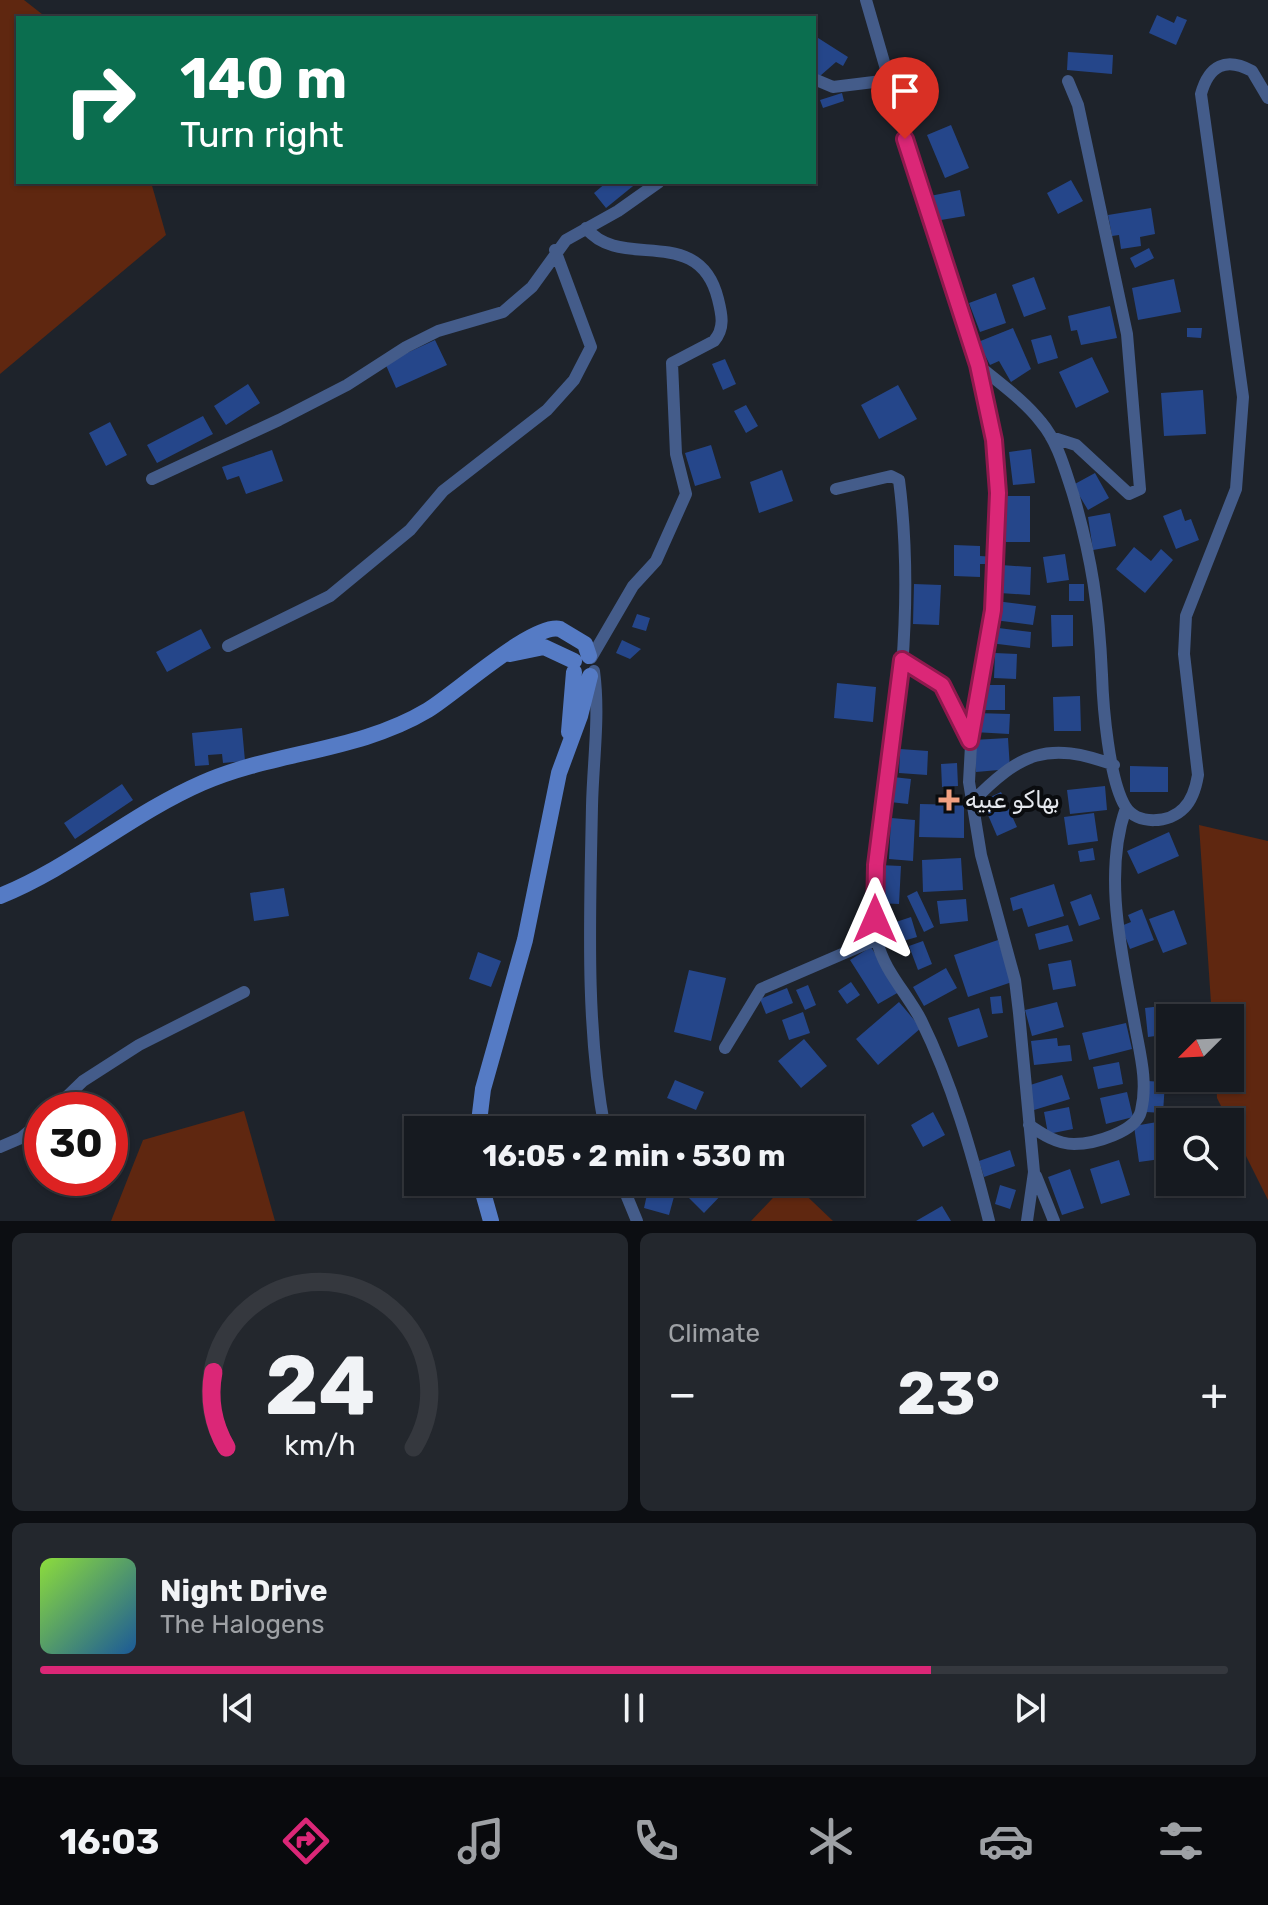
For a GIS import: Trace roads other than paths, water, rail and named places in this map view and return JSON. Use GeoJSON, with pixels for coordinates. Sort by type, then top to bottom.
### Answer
{"type":"FeatureCollection","features":[{"type":"Feature","properties":{"kind":"main road"},"geometry":{"type":"LineString","coordinates":[[0,896],[43,876],[199,784],[388,731],[428,711],[505,656],[544,647],[585,666],[580,716],[569,737],[528,928],[483,1089],[480,1116]]}},
{"type":"Feature","properties":{"kind":"main road"},"geometry":{"type":"LineString","coordinates":[[484,1196],[491,1221]]}},
{"type":"Feature","properties":{"kind":"street"},"geometry":{"type":"LineString","coordinates":[[866,0],[978,365],[994,440],[998,493],[993,610],[970,741],[971,803],[987,880],[1015,980],[1034,1172],[1027,1221]]}},
{"type":"Feature","properties":{"kind":"street"},"geometry":{"type":"LineString","coordinates":[[1126,808],[1140,819],[1155,821],[1184,809],[1194,794],[1198,775],[1184,654],[1186,616],[1236,489],[1243,397],[1201,94],[1206,77],[1214,67],[1227,63],[1252,71],[1268,98]]}},
{"type":"Feature","properties":{"kind":"street"},"geometry":{"type":"LineString","coordinates":[[816,80],[833,87],[890,80]]}},
{"type":"Feature","properties":{"kind":"street"},"geometry":{"type":"LineString","coordinates":[[1051,437],[1076,445],[1129,494],[1140,489],[1132,382],[1121,296],[1078,105],[1068,81]]}},
{"type":"Feature","properties":{"kind":"street"},"geometry":{"type":"LineString","coordinates":[[152,479],[293,413],[438,331],[503,312],[532,287],[555,250],[656,184]]}},
{"type":"Feature","properties":{"kind":"street"},"geometry":{"type":"LineString","coordinates":[[586,228],[597,241],[669,252],[699,263],[716,291],[722,321],[714,341],[672,363],[669,376],[676,454],[686,494],[656,561],[633,586],[585,666],[597,712],[592,817],[593,1018],[602,1116]]}},
{"type":"Feature","properties":{"kind":"street"},"geometry":{"type":"LineString","coordinates":[[228,646],[330,596],[410,530],[443,491],[511,440],[566,392],[591,347],[555,250]]}},
{"type":"Feature","properties":{"kind":"street"},"geometry":{"type":"LineString","coordinates":[[978,365],[1041,421],[1051,437],[1066,473],[1097,587],[1103,703],[1114,765],[1126,808],[1116,842],[1120,949],[1145,1081],[1141,1115],[1132,1126],[1074,1144],[1045,1136],[1029,1125]]}},
{"type":"Feature","properties":{"kind":"street"},"geometry":{"type":"LineString","coordinates":[[836,489],[891,476],[899,480],[905,525],[902,660],[876,865],[877,939],[926,1034],[971,1148],[989,1221]]}},
{"type":"Feature","properties":{"kind":"street"},"geometry":{"type":"LineString","coordinates":[[902,660],[942,685],[970,741]]}},
{"type":"Feature","properties":{"kind":"street"},"geometry":{"type":"LineString","coordinates":[[971,803],[992,783],[1040,754],[1062,750],[1114,765]]}},
{"type":"Feature","properties":{"kind":"street"},"geometry":{"type":"LineString","coordinates":[[725,1048],[761,989],[877,939]]}},
{"type":"Feature","properties":{"kind":"street"},"geometry":{"type":"LineString","coordinates":[[72,1092],[119,1057],[244,992]]}},
{"type":"Feature","properties":{"kind":"street"},"geometry":{"type":"LineString","coordinates":[[0,1147],[24,1135]]}},
{"type":"Feature","properties":{"kind":"street"},"geometry":{"type":"LineString","coordinates":[[1034,1172],[1054,1221]]}},
{"type":"Feature","properties":{"kind":"street"},"geometry":{"type":"LineString","coordinates":[[627,1196],[637,1221]]}},
{"type":"Feature","properties":{"kind":"place","name":"بهاكو عبيه"},"geometry":{"type":"Point","coordinates":[949,800]}}]}
